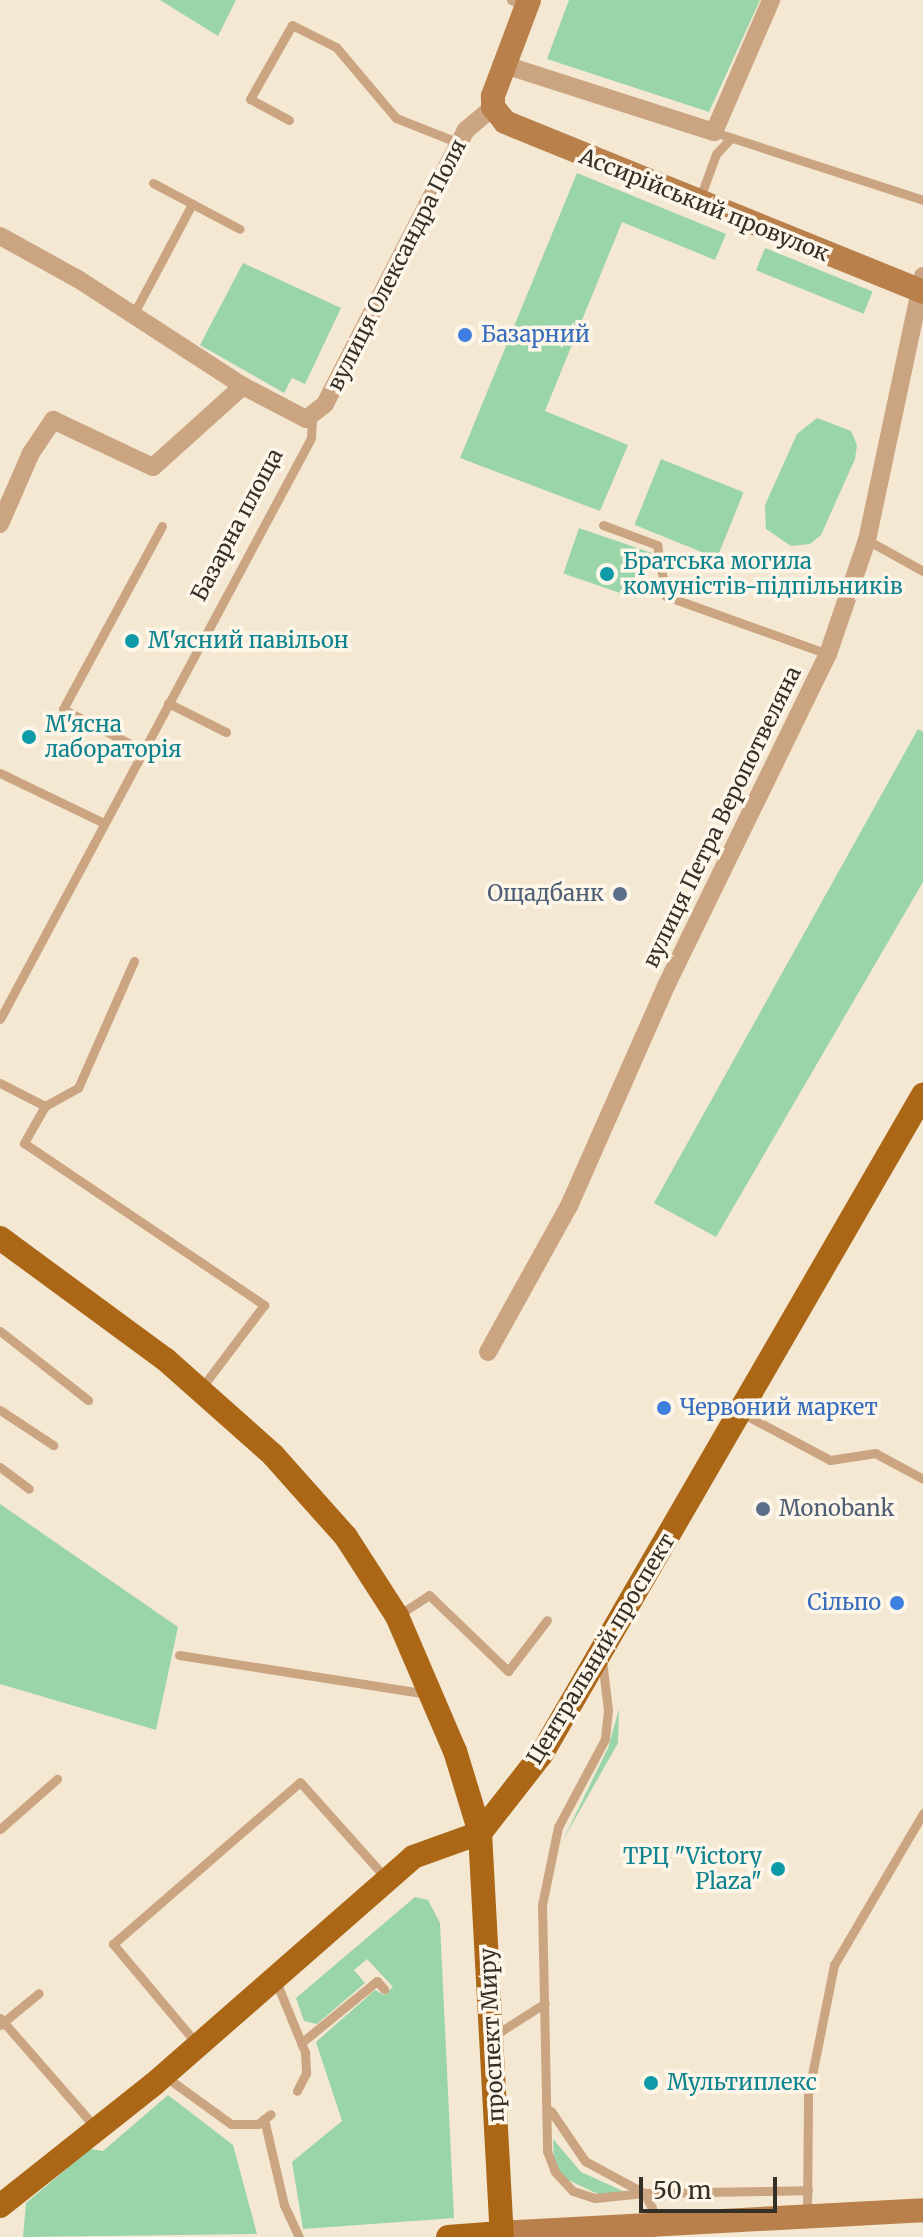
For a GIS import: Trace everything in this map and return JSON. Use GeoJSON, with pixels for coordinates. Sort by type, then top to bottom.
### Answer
{"type":"FeatureCollection","features":[{"type":"Feature","properties":{"kind":"main road","name":"Центральний проспект"},"geometry":{"type":"LineString","coordinates":[[480,1833],[541,1755],[923,1095]]}},
{"type":"Feature","properties":{"kind":"main road","name":"проспект Миру"},"geometry":{"type":"LineString","coordinates":[[0,1238],[87,1298],[200,1390],[311,1494],[397,1616],[433,1695],[480,1833],[502,2235]]}},
{"type":"Feature","properties":{"kind":"main road"},"geometry":{"type":"LineString","coordinates":[[0,2206],[164,2075],[413,1857],[480,1833]]}},
{"type":"Feature","properties":{"kind":"main road"},"geometry":{"type":"LineString","coordinates":[[448,2237],[502,2235]]}},
{"type":"Feature","properties":{"kind":"street"},"geometry":{"type":"LineString","coordinates":[[502,64],[723,135],[771,0]]}},
{"type":"Feature","properties":{"kind":"street"},"geometry":{"type":"LineString","coordinates":[[493,107],[502,64],[522,2]]}},
{"type":"Feature","properties":{"kind":"street","name":"вулиця Олександра Поля"},"geometry":{"type":"LineString","coordinates":[[312,416],[330,395],[459,143],[493,107]]}},
{"type":"Feature","properties":{"kind":"street","name":"Ассирійський провулок"},"geometry":{"type":"LineString","coordinates":[[493,107],[518,130],[922,286]]}},
{"type":"Feature","properties":{"kind":"street"},"geometry":{"type":"LineString","coordinates":[[0,236],[133,315],[243,386],[292,414],[312,416]]}},
{"type":"Feature","properties":{"kind":"street","name":"вулиця Петра Веропотвеляна"},"geometry":{"type":"LineString","coordinates":[[488,1352],[569,1206],[666,986],[828,654],[867,540],[922,286]]}},
{"type":"Feature","properties":{"kind":"street"},"geometry":{"type":"LineString","coordinates":[[0,524],[31,453],[53,420],[153,467],[243,386]]}},
{"type":"Feature","properties":{"kind":"street"},"geometry":{"type":"LineString","coordinates":[[502,2235],[652,2230],[923,2210]]}},
{"type":"Feature","properties":{"kind":"lane"},"geometry":{"type":"LineString","coordinates":[[289,120],[250,99],[292,25],[336,47],[396,118],[459,143]]}},
{"type":"Feature","properties":{"kind":"lane"},"geometry":{"type":"LineString","coordinates":[[698,202],[723,135],[923,200]]}},
{"type":"Feature","properties":{"kind":"lane"},"geometry":{"type":"LineString","coordinates":[[153,183],[240,229]]}},
{"type":"Feature","properties":{"kind":"lane"},"geometry":{"type":"LineString","coordinates":[[133,315],[192,204]]}},
{"type":"Feature","properties":{"kind":"lane","name":"Базарна площа"},"geometry":{"type":"LineString","coordinates":[[0,1019],[102,822],[144,751],[311,438],[312,416]]}},
{"type":"Feature","properties":{"kind":"lane"},"geometry":{"type":"LineString","coordinates":[[603,525],[657,545],[666,596],[828,654]]}},
{"type":"Feature","properties":{"kind":"lane"},"geometry":{"type":"LineString","coordinates":[[144,751],[63,709],[162,526]]}},
{"type":"Feature","properties":{"kind":"lane"},"geometry":{"type":"LineString","coordinates":[[867,540],[923,571]]}},
{"type":"Feature","properties":{"kind":"lane"},"geometry":{"type":"LineString","coordinates":[[168,703],[226,732]]}},
{"type":"Feature","properties":{"kind":"lane"},"geometry":{"type":"LineString","coordinates":[[0,773],[102,822]]}},
{"type":"Feature","properties":{"kind":"lane"},"geometry":{"type":"LineString","coordinates":[[134,961],[78,1088],[45,1106],[24,1143],[264,1305],[200,1390]]}},
{"type":"Feature","properties":{"kind":"lane"},"geometry":{"type":"LineString","coordinates":[[0,1083],[45,1106]]}},
{"type":"Feature","properties":{"kind":"lane"},"geometry":{"type":"LineString","coordinates":[[0,1331],[88,1400]]}},
{"type":"Feature","properties":{"kind":"lane"},"geometry":{"type":"LineString","coordinates":[[0,1410],[53,1445]]}},
{"type":"Feature","properties":{"kind":"lane"},"geometry":{"type":"LineString","coordinates":[[740,1412],[830,1460],[875,1453],[923,1479]]}},
{"type":"Feature","properties":{"kind":"lane"},"geometry":{"type":"LineString","coordinates":[[0,1467],[29,1489]]}},
{"type":"Feature","properties":{"kind":"lane"},"geometry":{"type":"LineString","coordinates":[[397,1616],[429,1595],[508,1671],[547,1620]]}},
{"type":"Feature","properties":{"kind":"lane"},"geometry":{"type":"LineString","coordinates":[[601,1653],[608,1710],[605,1739],[558,1827],[546,1879],[545,2003],[551,2111],[547,2151],[565,2186],[595,2198],[644,2193],[808,2190]]}},
{"type":"Feature","properties":{"kind":"lane"},"geometry":{"type":"LineString","coordinates":[[179,1655],[433,1695]]}},
{"type":"Feature","properties":{"kind":"lane"},"geometry":{"type":"LineString","coordinates":[[0,1829],[57,1779]]}},
{"type":"Feature","properties":{"kind":"lane"},"geometry":{"type":"LineString","coordinates":[[198,2045],[113,1944],[300,1782],[387,1880]]}},
{"type":"Feature","properties":{"kind":"lane"},"geometry":{"type":"LineString","coordinates":[[807,2217],[808,2095],[834,1965],[923,1813]]}},
{"type":"Feature","properties":{"kind":"lane"},"geometry":{"type":"LineString","coordinates":[[274,1978],[301,2043],[306,2073],[297,2091]]}},
{"type":"Feature","properties":{"kind":"lane"},"geometry":{"type":"LineString","coordinates":[[301,2043],[377,1981],[384,1989]]}},
{"type":"Feature","properties":{"kind":"lane"},"geometry":{"type":"LineString","coordinates":[[39,1993],[1,2022],[97,2129]]}},
{"type":"Feature","properties":{"kind":"lane"},"geometry":{"type":"LineString","coordinates":[[492,2036],[545,2003]]}},
{"type":"Feature","properties":{"kind":"lane"},"geometry":{"type":"LineString","coordinates":[[164,2075],[223,2120],[245,2126],[267,2116],[284,2205],[299,2237]]}},
{"type":"Feature","properties":{"kind":"lane"},"geometry":{"type":"LineString","coordinates":[[551,2111],[585,2161],[644,2193],[652,2208],[652,2230]]}},
{"type":"Feature","properties":{"kind":"green space"},"geometry":{"type":"Polygon","coordinates":[[[160,0],[236,0],[218,36],[160,0]]]}},
{"type":"Feature","properties":{"kind":"green space"},"geometry":{"type":"Polygon","coordinates":[[[569,0],[760,0],[709,112],[547,59],[569,0]]]}},
{"type":"Feature","properties":{"kind":"green space"},"geometry":{"type":"Polygon","coordinates":[[[577,173],[726,234],[715,260],[622,222],[545,411],[628,445],[600,511],[460,458],[577,173]]]}},
{"type":"Feature","properties":{"kind":"green space"},"geometry":{"type":"Polygon","coordinates":[[[765,248],[873,291],[864,314],[756,270],[765,248]]]}},
{"type":"Feature","properties":{"kind":"green space"},"geometry":{"type":"Polygon","coordinates":[[[243,263],[341,308],[305,384],[292,378],[284,393],[200,345],[243,263]]]}},
{"type":"Feature","properties":{"kind":"green space"},"geometry":{"type":"Polygon","coordinates":[[[817,418],[851,431],[857,445],[855,459],[821,535],[810,544],[791,546],[766,529],[765,505],[797,434],[817,418]]]}},
{"type":"Feature","properties":{"kind":"green space"},"geometry":{"type":"Polygon","coordinates":[[[661,459],[744,492],[717,558],[634,525],[661,459]]]}},
{"type":"Feature","properties":{"kind":"green space"},"geometry":{"type":"Polygon","coordinates":[[[579,528],[652,553],[636,598],[563,573],[579,528]]]}},
{"type":"Feature","properties":{"kind":"green space"},"geometry":{"type":"Polygon","coordinates":[[[918,729],[923,732],[923,882],[716,1237],[654,1203],[918,729]]]}},
{"type":"Feature","properties":{"kind":"green space"},"geometry":{"type":"Polygon","coordinates":[[[0,1504],[178,1627],[156,1730],[0,1684],[0,1504]]]}},
{"type":"Feature","properties":{"kind":"green space"},"geometry":{"type":"Polygon","coordinates":[[[619,1709],[618,1743],[563,1840],[608,1748],[619,1709]]]}},
{"type":"Feature","properties":{"kind":"green space"},"geometry":{"type":"Polygon","coordinates":[[[415,1897],[428,1900],[440,1923],[454,2218],[303,2229],[292,2162],[342,2121],[316,2042],[375,1990],[384,1995],[393,1987],[367,1959],[354,1970],[365,1983],[317,2024],[304,2021],[296,1998],[415,1897]]]}},
{"type":"Feature","properties":{"kind":"green space"},"geometry":{"type":"Polygon","coordinates":[[[168,2095],[233,2145],[257,2234],[23,2237],[26,2203],[90,2149],[103,2151],[168,2095]]]}},
{"type":"Feature","properties":{"kind":"green space"},"geometry":{"type":"Polygon","coordinates":[[[553,2139],[581,2172],[625,2192],[600,2195],[564,2178],[554,2162],[553,2139]]]}},
{"type":"Feature","properties":{"kind":"place","name":"Базарний"},"geometry":{"type":"Point","coordinates":[465,335]}},
{"type":"Feature","properties":{"kind":"place","name":"Братська могила комуністів-підпільників"},"geometry":{"type":"Point","coordinates":[607,574]}},
{"type":"Feature","properties":{"kind":"place","name":"М'ясний павільон"},"geometry":{"type":"Point","coordinates":[132,641]}},
{"type":"Feature","properties":{"kind":"place","name":"М'ясна лабораторія"},"geometry":{"type":"Point","coordinates":[29,737]}},
{"type":"Feature","properties":{"kind":"place","name":"Ощадбанк"},"geometry":{"type":"Point","coordinates":[620,894]}},
{"type":"Feature","properties":{"kind":"place","name":"Червоний маркет"},"geometry":{"type":"Point","coordinates":[664,1408]}},
{"type":"Feature","properties":{"kind":"place","name":"Monobank"},"geometry":{"type":"Point","coordinates":[763,1509]}},
{"type":"Feature","properties":{"kind":"place","name":"Сільпо"},"geometry":{"type":"Point","coordinates":[897,1603]}},
{"type":"Feature","properties":{"kind":"place","name":"ТРЦ \"Victory Plaza\""},"geometry":{"type":"Point","coordinates":[778,1869]}},
{"type":"Feature","properties":{"kind":"place","name":"Мультиплекс"},"geometry":{"type":"Point","coordinates":[651,2083]}}]}
